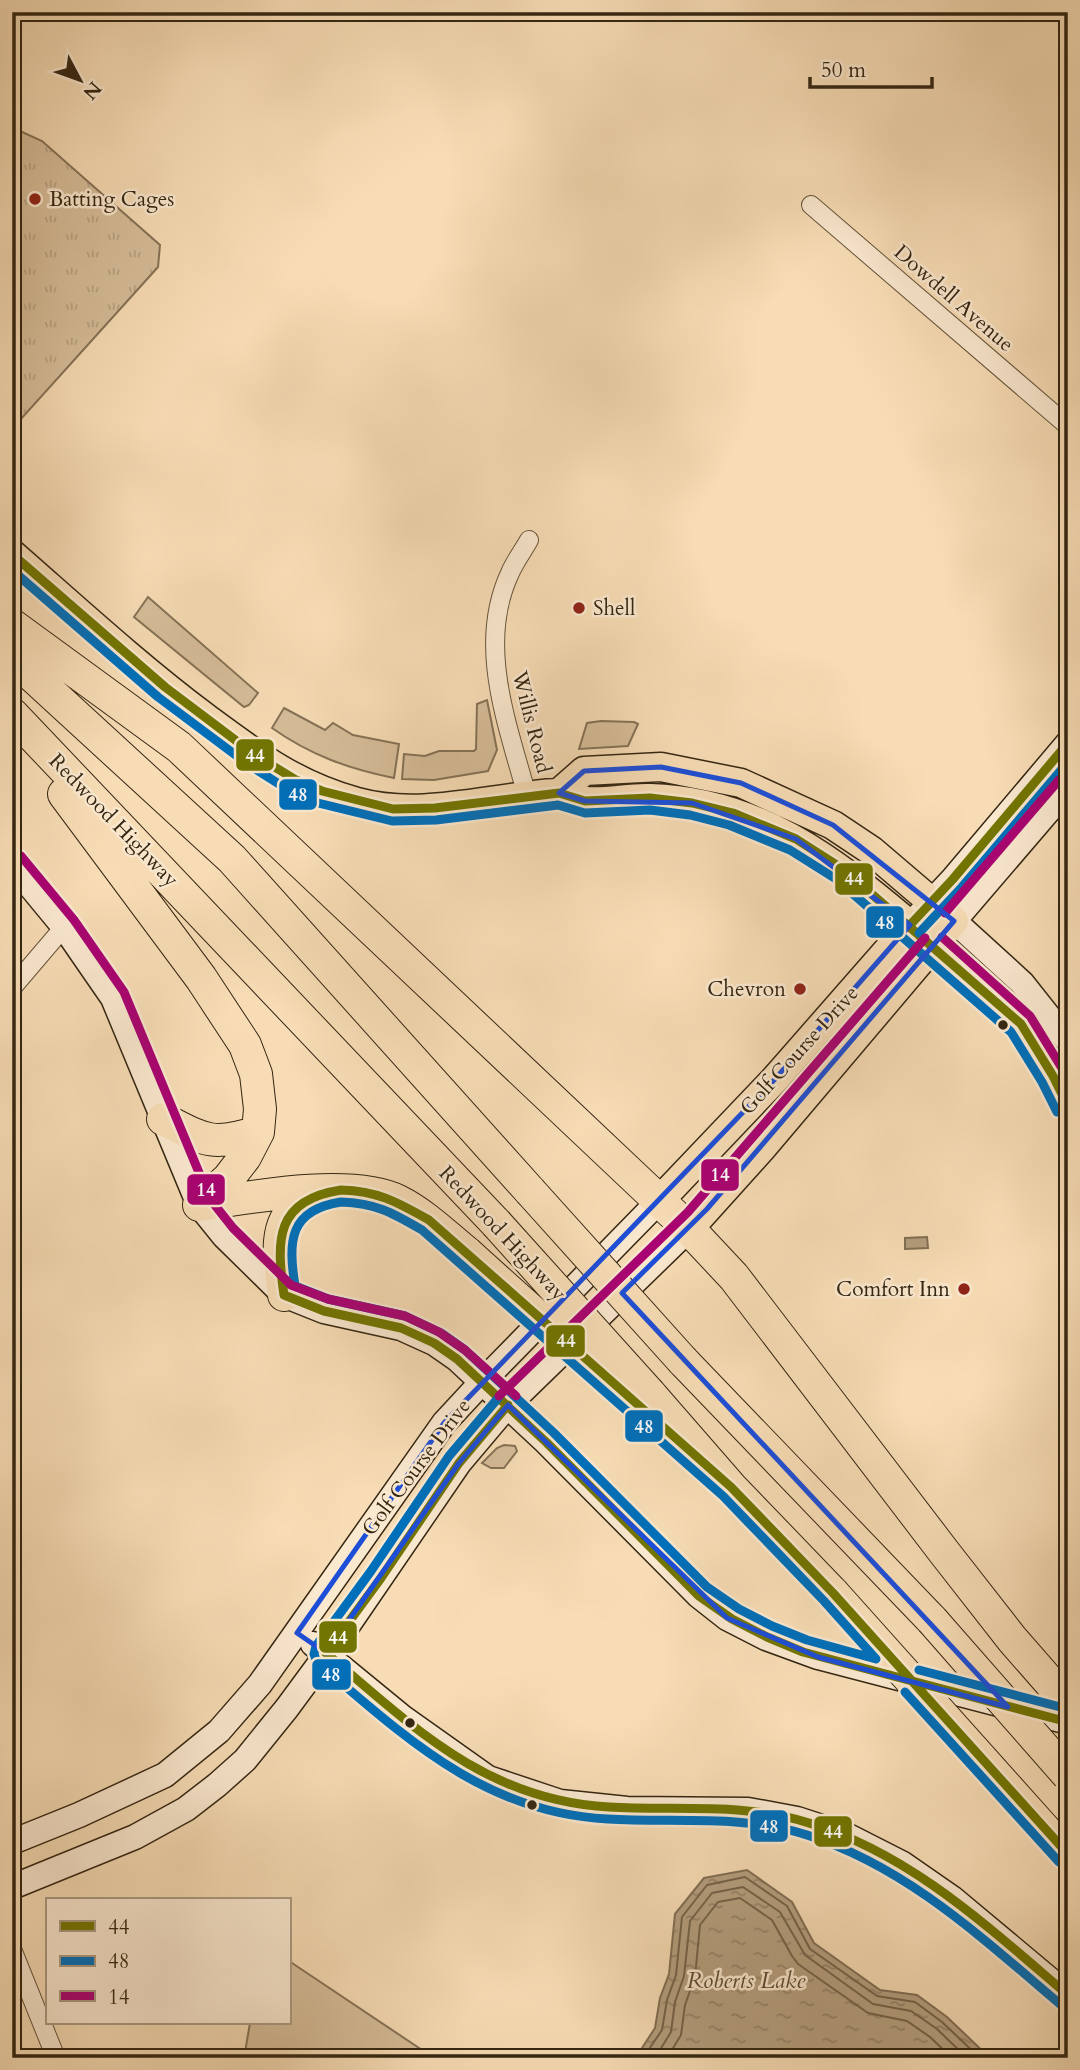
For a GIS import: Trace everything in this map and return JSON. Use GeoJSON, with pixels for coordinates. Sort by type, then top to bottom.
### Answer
{"type":"FeatureCollection","features":[{"type":"Feature","properties":{"kind":"highway"},"geometry":{"type":"LineString","coordinates":[[12,625],[179,747],[689,1229],[734,1277],[846,1427],[1012,1639],[1068,1703]]}},
{"type":"Feature","properties":{"kind":"highway"},"geometry":{"type":"LineString","coordinates":[[12,657],[232,859],[683,1360],[932,1620],[1068,1775]]}},
{"type":"Feature","properties":{"kind":"highway","name":"Redwood Highway"},"geometry":{"type":"LineString","coordinates":[[12,714],[496,1223],[644,1400],[833,1593],[1068,1854]]}},
{"type":"Feature","properties":{"kind":"highway"},"geometry":{"type":"LineString","coordinates":[[12,726],[201,978],[245,1045],[256,1074],[260,1109],[258,1132],[245,1157],[228,1179],[199,1205]]}},
{"type":"Feature","properties":{"kind":"highway"},"geometry":{"type":"LineString","coordinates":[[163,1119],[213,1141],[232,1140],[258,1132]]}},
{"type":"Feature","properties":{"kind":"highway"},"geometry":{"type":"LineString","coordinates":[[284,1295],[279,1247],[282,1229],[295,1207],[330,1189],[363,1191],[396,1200],[429,1220],[644,1400]]}},
{"type":"Feature","properties":{"kind":"highway"},"geometry":{"type":"LineString","coordinates":[[199,1205],[251,1196],[321,1192]]}},
{"type":"Feature","properties":{"kind":"main road"},"geometry":{"type":"LineString","coordinates":[[12,554],[164,687],[255,755],[296,780],[322,791],[393,809],[435,808],[559,793],[585,802],[650,798],[692,803],[757,821],[796,839],[843,869],[910,925]]}},
{"type":"Feature","properties":{"kind":"main road"},"geometry":{"type":"LineString","coordinates":[[559,793],[584,771],[661,767],[741,783],[834,825],[872,851],[954,921]]}},
{"type":"Feature","properties":{"kind":"main road","name":"Golf Course Drive"},"geometry":{"type":"LineString","coordinates":[[689,1229],[954,921]]}},
{"type":"Feature","properties":{"kind":"main road","name":"Golf Course Drive"},"geometry":{"type":"LineString","coordinates":[[659,1201],[776,1078],[910,925]]}},
{"type":"Feature","properties":{"kind":"street","name":"Dowdell Avenue"},"geometry":{"type":"LineString","coordinates":[[811,205],[1068,426]]}},
{"type":"Feature","properties":{"kind":"street","name":"Willis Road"},"geometry":{"type":"LineString","coordinates":[[527,796],[495,676],[496,616],[509,574],[529,540]]}},
{"type":"Feature","properties":{"kind":"street"},"geometry":{"type":"LineString","coordinates":[[1068,743],[910,925],[1021,1024],[1053,1076],[1068,1107]]}},
{"type":"Feature","properties":{"kind":"street"},"geometry":{"type":"LineString","coordinates":[[1068,788],[954,921],[1022,983],[1068,1041]]}},
{"type":"Feature","properties":{"kind":"street"},"geometry":{"type":"LineString","coordinates":[[12,864],[64,927],[113,998],[199,1205],[224,1236],[284,1295],[324,1311],[401,1328],[434,1343],[457,1359],[508,1405],[699,1596],[727,1618],[765,1638],[818,1657],[1068,1723]]}},
{"type":"Feature","properties":{"kind":"street"},"geometry":{"type":"LineString","coordinates":[[12,988],[64,927]]}},
{"type":"Feature","properties":{"kind":"street","name":"Golf Course Drive"},"geometry":{"type":"LineString","coordinates":[[12,1842],[79,1815],[165,1775],[219,1731],[260,1684],[444,1423],[659,1201]]}},
{"type":"Feature","properties":{"kind":"street","name":"Golf Course Drive"},"geometry":{"type":"LineString","coordinates":[[12,1887],[135,1837],[186,1809],[245,1760],[287,1708],[381,1578],[459,1463],[508,1405],[689,1229]]}},
{"type":"Feature","properties":{"kind":"street"},"geometry":{"type":"LineString","coordinates":[[297,1633],[326,1653],[402,1717],[488,1777],[560,1802],[627,1809],[748,1810],[797,1819],[846,1835],[903,1864],[952,1898],[1068,1995]]}},
{"type":"Feature","properties":{"kind":"street"},"geometry":{"type":"LineString","coordinates":[[12,1950],[57,2058]]}},
{"type":"Feature","properties":{"kind":"highlighted area"},"geometry":{"type":"Polygon","coordinates":[[[661,767],[741,783],[833,825],[954,921],[707,1209],[622,1293],[1008,1707],[818,1657],[727,1618],[508,1405],[459,1463],[326,1653],[297,1633],[444,1423],[776,1078],[910,925],[796,839],[692,803],[585,801],[559,793],[584,771],[661,767]]]}},
{"type":"Feature","properties":{"kind":"green space"},"geometry":{"type":"Polygon","coordinates":[[[12,130],[42,141],[160,245],[158,267],[12,429],[12,130]]]}},
{"type":"Feature","properties":{"kind":"green space"},"geometry":{"type":"Polygon","coordinates":[[[148,597],[258,693],[249,705],[244,707],[134,617],[148,597]]]}},
{"type":"Feature","properties":{"kind":"green space"},"geometry":{"type":"Polygon","coordinates":[[[487,700],[497,750],[488,771],[434,780],[402,779],[404,754],[425,756],[439,751],[474,751],[477,704],[487,700]]]}},
{"type":"Feature","properties":{"kind":"green space"},"geometry":{"type":"Polygon","coordinates":[[[284,708],[325,730],[333,723],[353,735],[399,744],[394,778],[330,760],[286,738],[272,728],[284,708]]]}},
{"type":"Feature","properties":{"kind":"green space"},"geometry":{"type":"Polygon","coordinates":[[[601,721],[638,724],[628,746],[579,749],[587,723],[601,721]]]}},
{"type":"Feature","properties":{"kind":"green space"},"geometry":{"type":"Polygon","coordinates":[[[504,1445],[515,1446],[517,1451],[504,1468],[491,1468],[482,1463],[497,1448],[504,1445]]]}},
{"type":"Feature","properties":{"kind":"green space"},"geometry":{"type":"Polygon","coordinates":[[[290,1962],[434,2058],[244,2058],[250,2024],[290,2024],[290,1962]]]}},
{"type":"Feature","properties":{"kind":"green space"},"geometry":{"type":"Polygon","coordinates":[[[12,2023],[25,2058],[12,2058],[12,2023]]]}},
{"type":"Feature","properties":{"kind":"water"},"geometry":{"type":"Polygon","coordinates":[[[927,1237],[928,1248],[905,1249],[905,1238],[927,1237]]]}},
{"type":"Feature","properties":{"kind":"water","name":"Roberts Lake"},"geometry":{"type":"Polygon","coordinates":[[[747,1870],[792,1902],[814,1943],[880,1990],[917,1995],[947,2017],[990,2058],[625,2058],[640,2051],[655,2028],[660,1998],[669,1974],[675,1914],[704,1878],[747,1870]]]}},
{"type":"Feature","properties":{"kind":"transit line","name":"44"},"geometry":{"type":"LineString","coordinates":[[12,554],[165,687],[255,755],[296,780],[322,791],[393,809],[435,808],[559,793],[585,801],[650,798],[692,803],[733,813],[796,839],[843,869],[1021,1024],[1068,1106]]}},
{"type":"Feature","properties":{"kind":"transit line","name":"48"},"geometry":{"type":"LineString","coordinates":[[12,570],[158,697],[249,765],[290,791],[318,803],[392,821],[436,820],[558,805],[585,813],[650,810],[690,815],[729,825],[790,850],[836,879],[1011,1032],[1057,1112]]}},
{"type":"Feature","properties":{"kind":"transit line","name":"44"},"geometry":{"type":"LineString","coordinates":[[910,925],[953,879],[1068,743]]}},
{"type":"Feature","properties":{"kind":"transit line","name":"48"},"geometry":{"type":"LineString","coordinates":[[919,933],[962,887],[1068,762]]}},
{"type":"Feature","properties":{"kind":"transit line","name":"14"},"geometry":{"type":"LineString","coordinates":[[945,913],[1059,780]]}},
{"type":"Feature","properties":{"kind":"transit line","name":"14"},"geometry":{"type":"LineString","coordinates":[[21,856],[74,920],[124,992],[210,1199],[233,1228],[291,1285],[328,1299],[405,1316],[439,1332],[465,1350],[516,1396]]}},
{"type":"Feature","properties":{"kind":"transit line","name":"14"},"geometry":{"type":"LineString","coordinates":[[942,937],[1030,1016],[1068,1078]]}},
{"type":"Feature","properties":{"kind":"transit line","name":"14"},"geometry":{"type":"LineString","coordinates":[[499,1396],[688,1212],[925,938]]}},
{"type":"Feature","properties":{"kind":"transit line","name":"44"},"geometry":{"type":"LineString","coordinates":[[341,1190],[387,1199],[429,1220],[731,1487],[833,1593],[912,1681],[803,1652],[732,1619],[699,1596],[546,1442],[457,1359],[434,1343],[401,1328],[324,1311],[284,1295],[281,1240],[292,1213],[303,1203],[319,1195],[341,1190]]}},
{"type":"Feature","properties":{"kind":"transit line","name":"48"},"geometry":{"type":"LineString","coordinates":[[341,1202],[364,1204],[384,1210],[422,1230],[723,1496],[876,1659],[807,1640],[772,1626],[739,1609],[707,1587],[554,1433],[465,1350],[441,1333],[405,1316],[328,1299],[295,1286],[292,1255],[296,1230],[311,1212],[341,1202]]}},
{"type":"Feature","properties":{"kind":"transit line","name":"48"},"geometry":{"type":"LineString","coordinates":[[499,1397],[449,1456],[316,1646],[314,1654],[317,1662],[383,1718],[450,1767],[485,1787],[523,1803],[564,1814],[608,1819],[758,1824],[807,1835],[843,1849],[878,1866],[942,1907],[1060,2004]]}},
{"type":"Feature","properties":{"kind":"transit line","name":"44"},"geometry":{"type":"LineString","coordinates":[[508,1405],[459,1463],[326,1653],[422,1733],[455,1756],[526,1791],[566,1802],[609,1807],[735,1810],[784,1816],[846,1837],[881,1853],[947,1895],[1068,1995]]}},
{"type":"Feature","properties":{"kind":"transit line","name":"48"},"geometry":{"type":"LineString","coordinates":[[919,1670],[1068,1709]]}},
{"type":"Feature","properties":{"kind":"transit line","name":"44"},"geometry":{"type":"LineString","coordinates":[[912,1681],[1068,1722]]}},
{"type":"Feature","properties":{"kind":"transit line","name":"44"},"geometry":{"type":"LineString","coordinates":[[912,1681],[1068,1854]]}},
{"type":"Feature","properties":{"kind":"transit line","name":"48"},"geometry":{"type":"LineString","coordinates":[[905,1692],[1059,1862]]}},
{"type":"Feature","properties":{"kind":"place","name":"Batting Cages"},"geometry":{"type":"Point","coordinates":[35,199]}},
{"type":"Feature","properties":{"kind":"place","name":"Shell"},"geometry":{"type":"Point","coordinates":[579,608]}},
{"type":"Feature","properties":{"kind":"place","name":"Chevron"},"geometry":{"type":"Point","coordinates":[800,989]}},
{"type":"Feature","properties":{"kind":"place","name":"Comfort Inn"},"geometry":{"type":"Point","coordinates":[964,1289]}}]}
